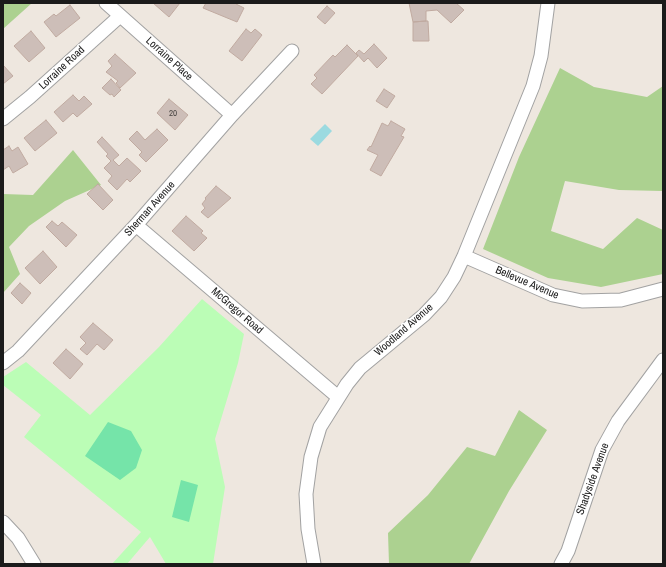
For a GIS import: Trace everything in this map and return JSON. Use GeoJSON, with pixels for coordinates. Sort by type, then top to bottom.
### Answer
{"type":"FeatureCollection","features":[{"type":"Feature","properties":{"kind":"street","name":"Lorraine Place"},"geometry":{"type":"LineString","coordinates":[[106,3],[232,115]]}},
{"type":"Feature","properties":{"kind":"street","name":"Woodland Avenue"},"geometry":{"type":"LineString","coordinates":[[314,564],[308,530],[306,494],[310,457],[320,427],[338,397],[360,368],[424,314],[441,297],[464,256],[534,86],[541,56],[548,3]]}},
{"type":"Feature","properties":{"kind":"street","name":"Lorraine Road"},"geometry":{"type":"LineString","coordinates":[[3,119],[30,98],[120,16]]}},
{"type":"Feature","properties":{"kind":"street","name":"Sherman Avenue"},"geometry":{"type":"LineString","coordinates":[[3,363],[18,351],[136,225],[232,115],[292,51]]}},
{"type":"Feature","properties":{"kind":"street","name":"McGregor Road"},"geometry":{"type":"LineString","coordinates":[[136,225],[338,397]]}},
{"type":"Feature","properties":{"kind":"street","name":"Bellevue Avenue"},"geometry":{"type":"LineString","coordinates":[[464,256],[553,295],[577,301],[608,302],[663,289]]}},
{"type":"Feature","properties":{"kind":"street","name":"Shadyside Avenue"},"geometry":{"type":"LineString","coordinates":[[561,564],[568,551],[602,450],[618,420],[663,360]]}},
{"type":"Feature","properties":{"kind":"street"},"geometry":{"type":"LineString","coordinates":[[3,522],[18,538],[34,564]]}},
{"type":"Feature","properties":{"kind":"green space"},"geometry":{"type":"Polygon","coordinates":[[[3,3],[32,3],[3,29],[3,3]]]}},
{"type":"Feature","properties":{"kind":"green space"},"geometry":{"type":"Polygon","coordinates":[[[560,68],[594,87],[647,97],[663,86],[662,191],[619,190],[565,181],[551,231],[603,249],[637,218],[663,230],[663,274],[601,287],[548,278],[483,249],[519,157],[560,68]]]}},
{"type":"Feature","properties":{"kind":"green space"},"geometry":{"type":"Polygon","coordinates":[[[73,150],[101,185],[65,201],[29,226],[9,247],[20,274],[3,293],[3,194],[33,195],[73,150]]]}},
{"type":"Feature","properties":{"kind":"green space"},"geometry":{"type":"Polygon","coordinates":[[[202,299],[244,334],[238,363],[215,439],[225,487],[213,564],[166,564],[150,537],[127,564],[112,564],[141,532],[24,437],[41,415],[3,385],[3,377],[26,362],[90,415],[159,347],[202,299]]]}},
{"type":"Feature","properties":{"kind":"green space"},"geometry":{"type":"Polygon","coordinates":[[[519,410],[547,430],[509,491],[469,564],[389,564],[388,533],[428,495],[467,447],[495,456],[519,410]]]}},
{"type":"Feature","properties":{"kind":"green space"},"geometry":{"type":"Polygon","coordinates":[[[108,422],[131,431],[142,450],[136,468],[120,480],[85,456],[108,422]]]}},
{"type":"Feature","properties":{"kind":"green space"},"geometry":{"type":"Polygon","coordinates":[[[181,480],[198,485],[189,522],[172,517],[181,480]]]}},
{"type":"Feature","properties":{"kind":"water"},"geometry":{"type":"Polygon","coordinates":[[[325,124],[332,131],[318,146],[310,139],[325,124]]]}},
{"type":"Feature","properties":{"kind":"building"},"geometry":{"type":"Polygon","coordinates":[[[153,3],[180,3],[169,17],[153,3]]]}},
{"type":"Feature","properties":{"kind":"building"},"geometry":{"type":"Polygon","coordinates":[[[206,3],[237,3],[236,4],[244,8],[237,22],[203,8],[206,3]]]}},
{"type":"Feature","properties":{"kind":"building"},"geometry":{"type":"Polygon","coordinates":[[[409,3],[456,3],[464,10],[451,23],[437,10],[426,11],[426,21],[413,22],[409,3]]]}},
{"type":"Feature","properties":{"kind":"building"},"geometry":{"type":"Polygon","coordinates":[[[70,5],[80,18],[56,37],[44,22],[54,14],[56,16],[70,5]]]}},
{"type":"Feature","properties":{"kind":"building"},"geometry":{"type":"Polygon","coordinates":[[[327,6],[335,13],[325,24],[317,17],[327,6]]]}},
{"type":"Feature","properties":{"kind":"building"},"geometry":{"type":"Polygon","coordinates":[[[428,21],[429,41],[413,41],[413,22],[428,21]]]}},
{"type":"Feature","properties":{"kind":"building"},"geometry":{"type":"Polygon","coordinates":[[[246,29],[251,33],[255,29],[262,35],[242,61],[229,51],[246,29]]]}},
{"type":"Feature","properties":{"kind":"building"},"geometry":{"type":"Polygon","coordinates":[[[31,31],[45,48],[29,62],[14,46],[31,31]]]}},
{"type":"Feature","properties":{"kind":"building"},"geometry":{"type":"Polygon","coordinates":[[[374,44],[387,58],[377,68],[368,58],[364,62],[356,53],[359,50],[364,54],[374,44]]]}},
{"type":"Feature","properties":{"kind":"building"},"geometry":{"type":"Polygon","coordinates":[[[347,45],[358,56],[322,94],[311,84],[317,78],[314,75],[333,55],[335,57],[347,45]]]}},
{"type":"Feature","properties":{"kind":"building"},"geometry":{"type":"Polygon","coordinates":[[[115,54],[136,73],[120,88],[116,83],[118,81],[106,72],[112,66],[108,61],[115,54]]]}},
{"type":"Feature","properties":{"kind":"building"},"geometry":{"type":"Polygon","coordinates":[[[3,65],[13,76],[3,84],[3,65]]]}},
{"type":"Feature","properties":{"kind":"building"},"geometry":{"type":"Polygon","coordinates":[[[111,79],[121,90],[114,97],[102,88],[111,79]]]}},
{"type":"Feature","properties":{"kind":"building"},"geometry":{"type":"Polygon","coordinates":[[[384,89],[395,96],[387,108],[376,101],[384,89]]]}},
{"type":"Feature","properties":{"kind":"building"},"geometry":{"type":"Polygon","coordinates":[[[73,95],[79,101],[84,96],[92,104],[77,117],[73,113],[63,122],[54,112],[73,95]]]}},
{"type":"Feature","properties":{"kind":"building"},"geometry":{"type":"Polygon","coordinates":[[[169,99],[188,115],[175,130],[157,113],[169,99]]]}},
{"type":"Feature","properties":{"kind":"building"},"geometry":{"type":"Polygon","coordinates":[[[46,120],[57,133],[35,151],[24,138],[46,120]]]}},
{"type":"Feature","properties":{"kind":"building"},"geometry":{"type":"Polygon","coordinates":[[[391,121],[405,129],[401,136],[404,137],[381,176],[370,170],[378,155],[367,150],[370,146],[371,147],[382,123],[388,126],[391,121]]]}},
{"type":"Feature","properties":{"kind":"building"},"geometry":{"type":"Polygon","coordinates":[[[157,129],[168,140],[146,162],[139,155],[142,152],[129,139],[137,131],[145,140],[157,129]]]}},
{"type":"Feature","properties":{"kind":"building"},"geometry":{"type":"Polygon","coordinates":[[[102,137],[119,155],[113,160],[119,166],[127,158],[141,171],[130,182],[127,179],[117,190],[108,181],[112,176],[104,168],[111,161],[106,156],[108,154],[97,142],[102,137]]]}},
{"type":"Feature","properties":{"kind":"building"},"geometry":{"type":"Polygon","coordinates":[[[9,146],[12,151],[18,147],[28,164],[13,173],[9,166],[3,170],[3,150],[9,146]]]}},
{"type":"Feature","properties":{"kind":"building"},"geometry":{"type":"Polygon","coordinates":[[[98,184],[113,200],[103,210],[87,194],[98,184]]]}},
{"type":"Feature","properties":{"kind":"building"},"geometry":{"type":"Polygon","coordinates":[[[216,186],[231,198],[208,218],[201,212],[205,208],[202,204],[206,199],[205,198],[216,186]]]}},
{"type":"Feature","properties":{"kind":"building"},"geometry":{"type":"Polygon","coordinates":[[[186,216],[203,231],[201,233],[207,238],[194,251],[172,231],[186,216]]]}},
{"type":"Feature","properties":{"kind":"building"},"geometry":{"type":"Polygon","coordinates":[[[52,221],[58,226],[62,222],[77,235],[66,247],[46,227],[52,221]]]}},
{"type":"Feature","properties":{"kind":"building"},"geometry":{"type":"Polygon","coordinates":[[[43,251],[57,267],[40,284],[25,268],[43,251]]]}},
{"type":"Feature","properties":{"kind":"building"},"geometry":{"type":"Polygon","coordinates":[[[20,283],[31,293],[22,304],[11,293],[20,283]]]}},
{"type":"Feature","properties":{"kind":"building"},"geometry":{"type":"Polygon","coordinates":[[[93,323],[113,340],[104,350],[97,344],[87,355],[80,349],[86,343],[80,337],[93,323]]]}},
{"type":"Feature","properties":{"kind":"building"},"geometry":{"type":"Polygon","coordinates":[[[66,349],[83,364],[70,379],[53,363],[66,349]]]}}]}
